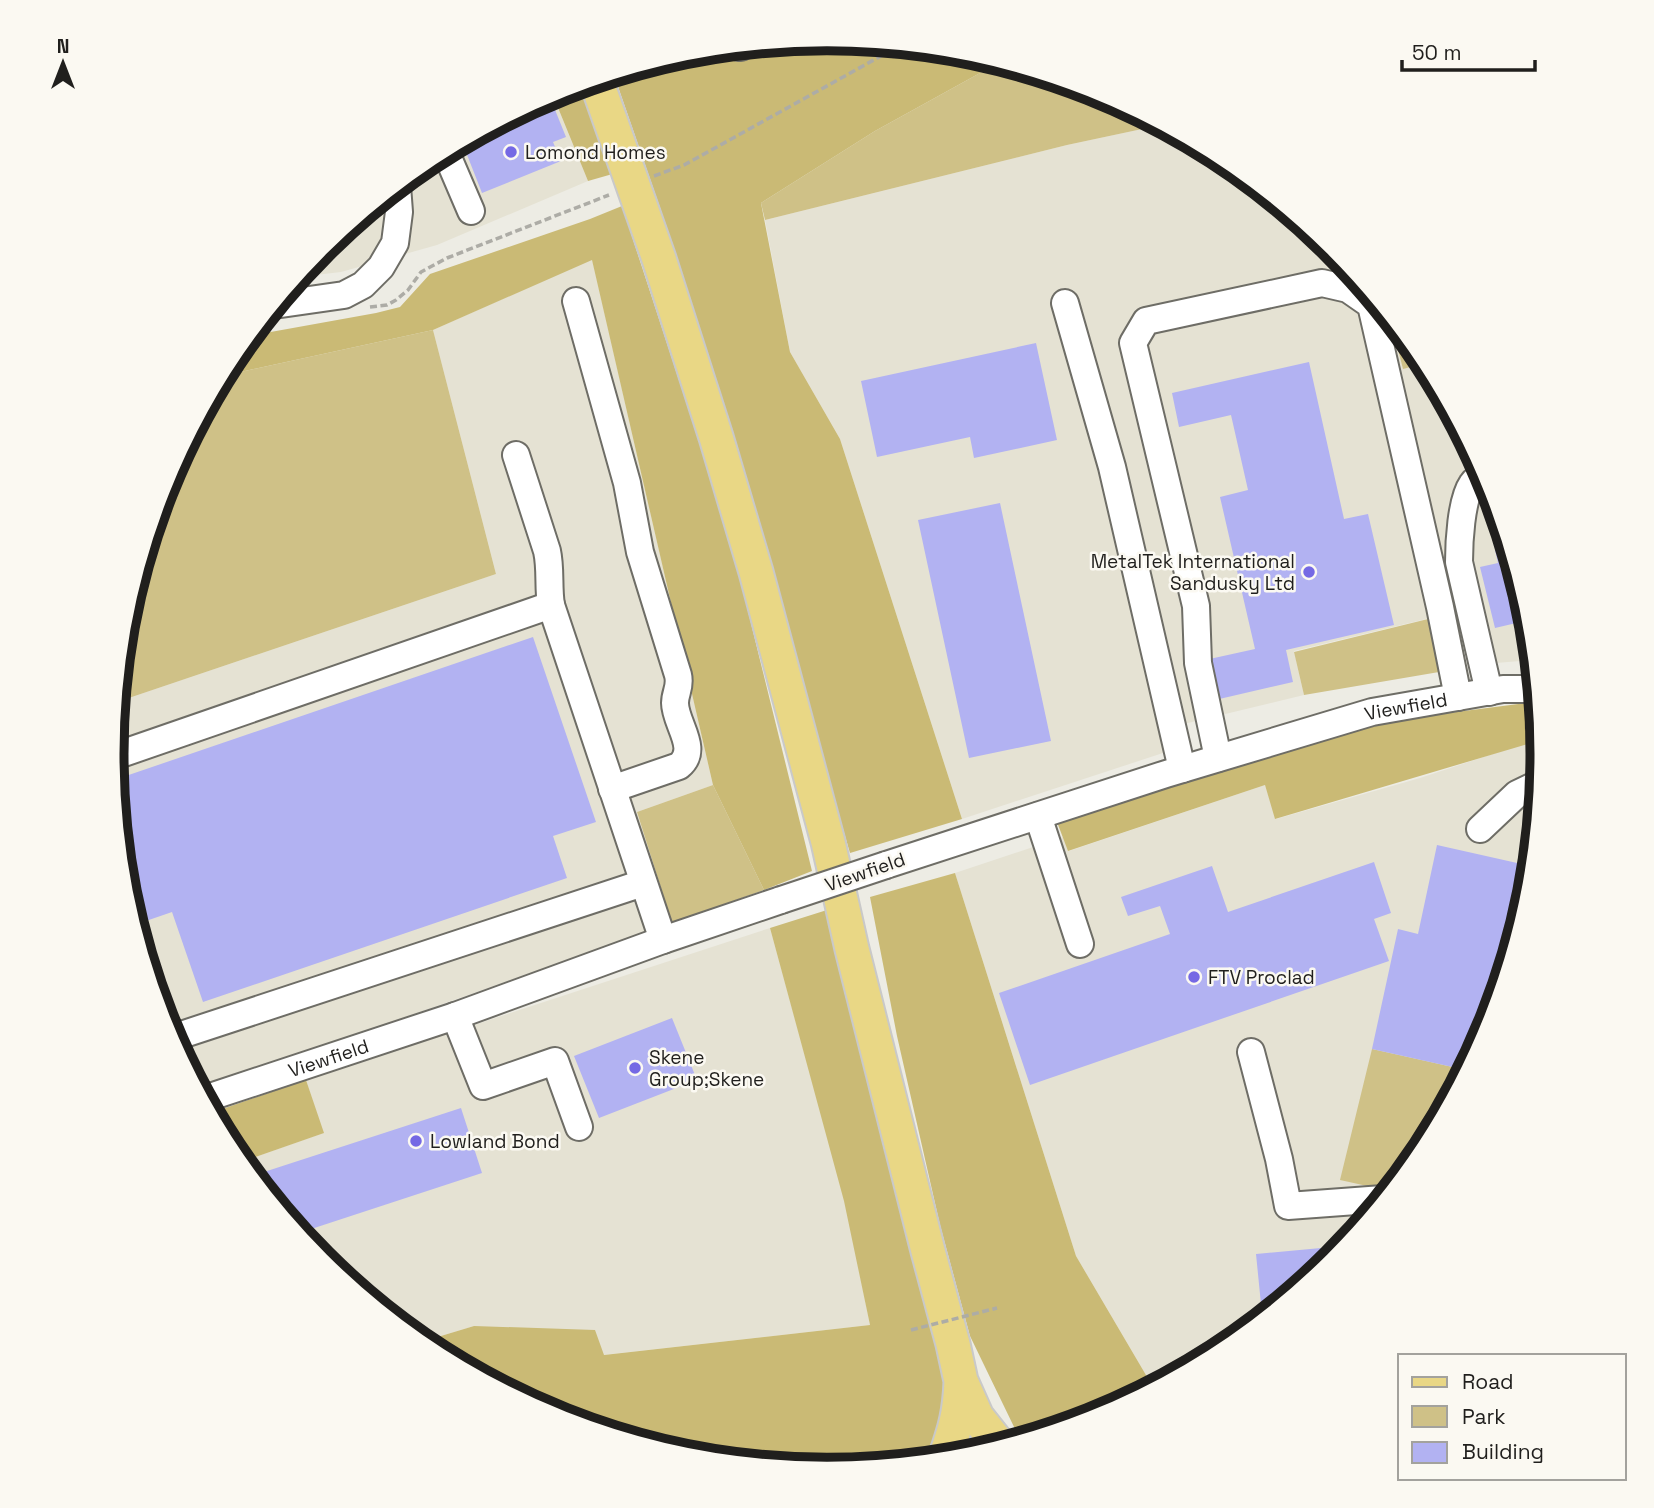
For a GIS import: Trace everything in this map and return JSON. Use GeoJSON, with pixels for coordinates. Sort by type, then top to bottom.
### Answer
{"type":"FeatureCollection","features":[{"type":"Feature","properties":{"kind":"main road"},"geometry":{"type":"LineString","coordinates":[[599,89],[659,259],[756,572],[828,842],[852,949],[961,1381],[977,1417],[993,1437]]}},
{"type":"Feature","properties":{"kind":"main road"},"geometry":{"type":"LineString","coordinates":[[948,1446],[960,1408],[961,1381]]}},
{"type":"Feature","properties":{"kind":"street"},"geometry":{"type":"LineString","coordinates":[[446,163],[471,211]]}},
{"type":"Feature","properties":{"kind":"street"},"geometry":{"type":"LineString","coordinates":[[287,303],[344,295],[363,285],[381,267],[395,243],[398,197]]}},
{"type":"Feature","properties":{"kind":"street"},"geometry":{"type":"LineString","coordinates":[[1218,758],[1198,663],[1196,606],[1133,342],[1146,321],[1322,283],[1348,289],[1364,300]]}},
{"type":"Feature","properties":{"kind":"street"},"geometry":{"type":"LineString","coordinates":[[576,301],[625,475],[640,552],[678,675],[680,685],[675,702],[688,753],[679,766],[612,789]]}},
{"type":"Feature","properties":{"kind":"street"},"geometry":{"type":"LineString","coordinates":[[1065,303],[1112,467],[1182,769]]}},
{"type":"Feature","properties":{"kind":"street"},"geometry":{"type":"LineString","coordinates":[[1372,310],[1458,697]]}},
{"type":"Feature","properties":{"kind":"street"},"geometry":{"type":"LineString","coordinates":[[516,455],[547,551],[551,605],[663,940]]}},
{"type":"Feature","properties":{"kind":"street"},"geometry":{"type":"LineString","coordinates":[[1475,481],[1471,485],[1465,502],[1459,562],[1489,691]]}},
{"type":"Feature","properties":{"kind":"street"},"geometry":{"type":"LineString","coordinates":[[124,753],[551,605]]}},
{"type":"Feature","properties":{"kind":"street","name":"Viewfield"},"geometry":{"type":"LineString","coordinates":[[213,1096],[456,1016],[663,940],[1182,769],[1371,712],[1489,691],[1527,689]]}},
{"type":"Feature","properties":{"kind":"street"},"geometry":{"type":"LineString","coordinates":[[1480,829],[1517,794],[1529,788]]}},
{"type":"Feature","properties":{"kind":"street"},"geometry":{"type":"LineString","coordinates":[[1038,816],[1080,944]]}},
{"type":"Feature","properties":{"kind":"street"},"geometry":{"type":"LineString","coordinates":[[182,1035],[643,883]]}},
{"type":"Feature","properties":{"kind":"street"},"geometry":{"type":"LineString","coordinates":[[456,1016],[483,1086],[555,1061],[579,1127]]}},
{"type":"Feature","properties":{"kind":"street"},"geometry":{"type":"LineString","coordinates":[[1251,1052],[1279,1159],[1288,1206],[1371,1200]]}},
{"type":"Feature","properties":{"kind":"path"},"geometry":{"type":"LineString","coordinates":[[650,178],[684,165],[886,53]]}},
{"type":"Feature","properties":{"kind":"path"},"geometry":{"type":"LineString","coordinates":[[362,309],[387,305],[396,300],[408,290],[421,272],[447,258],[615,193]]}},
{"type":"Feature","properties":{"kind":"path"},"geometry":{"type":"LineString","coordinates":[[911,1330],[997,1308]]}},
{"type":"Feature","properties":{"kind":"shaded area"},"geometry":{"type":"Polygon","coordinates":[[[781,52],[873,52],[986,69],[875,131],[761,203],[790,352],[840,439],[962,819],[850,853],[675,251],[617,83],[690,64],[781,52]]]}},
{"type":"Feature","properties":{"kind":"shaded area"},"geometry":{"type":"Polygon","coordinates":[[[585,94],[616,173],[588,181],[557,105],[585,94]]]}},
{"type":"Feature","properties":{"kind":"shaded area"},"geometry":{"type":"Polygon","coordinates":[[[557,105],[588,181],[437,245],[341,272],[312,275],[363,225],[436,169],[516,123],[557,105]]]}},
{"type":"Feature","properties":{"kind":"shaded area"},"geometry":{"type":"Polygon","coordinates":[[[1147,128],[1218,169],[1230,178],[1238,189],[1255,196],[1291,225],[1356,290],[1396,341],[1403,368],[1414,366],[1458,443],[1493,528],[1517,617],[1524,661],[1472,665],[1459,611],[1294,651],[1304,695],[1163,729],[1166,752],[962,819],[840,439],[790,352],[765,220],[1067,145],[1147,128]]]}},
{"type":"Feature","properties":{"kind":"shaded area"},"geometry":{"type":"Polygon","coordinates":[[[622,206],[728,530],[812,871],[764,890],[713,785],[592,260],[433,330],[236,373],[264,333],[400,307],[430,274],[622,206]]]}},
{"type":"Feature","properties":{"kind":"shaded area"},"geometry":{"type":"Polygon","coordinates":[[[592,259],[713,785],[637,812],[672,923],[208,1087],[177,1023],[161,980],[137,891],[125,800],[126,699],[496,574],[433,330],[592,259]]]}},
{"type":"Feature","properties":{"kind":"shaded area"},"geometry":{"type":"Polygon","coordinates":[[[1526,703],[1529,709],[1530,743],[1275,819],[1265,785],[1068,851],[1057,822],[1254,758],[1402,719],[1526,703]]]}},
{"type":"Feature","properties":{"kind":"shaded area"},"geometry":{"type":"Polygon","coordinates":[[[1530,742],[1529,800],[1517,891],[1493,980],[1459,1063],[1412,1145],[1356,1218],[1324,1251],[1291,1283],[1255,1312],[1218,1339],[1149,1379],[1076,1256],[955,873],[1063,837],[1069,851],[1265,785],[1276,819],[1420,778],[1530,742]]]}},
{"type":"Feature","properties":{"kind":"shaded area"},"geometry":{"type":"Polygon","coordinates":[[[955,873],[1076,1256],[1149,1379],[1096,1404],[1016,1431],[970,1336],[940,1225],[897,1036],[870,897],[955,873]]]}},
{"type":"Feature","properties":{"kind":"shaded area"},"geometry":{"type":"Polygon","coordinates":[[[827,910],[961,1381],[947,1447],[873,1456],[827,1457],[781,1456],[690,1444],[601,1420],[558,1404],[516,1385],[435,1338],[474,1326],[595,1330],[604,1355],[870,1325],[844,1201],[770,928],[827,910]]]}},
{"type":"Feature","properties":{"kind":"shaded area"},"geometry":{"type":"Polygon","coordinates":[[[770,928],[845,1201],[870,1325],[603,1355],[474,1326],[435,1338],[363,1283],[330,1251],[298,1218],[252,1158],[323,1133],[306,1080],[770,928]]]}},
{"type":"Feature","properties":{"kind":"shaded area"},"geometry":{"type":"Polygon","coordinates":[[[306,1080],[324,1133],[252,1158],[220,1110],[306,1080]]]}},
{"type":"Feature","properties":{"kind":"green space"},"geometry":{"type":"Polygon","coordinates":[[[986,69],[1053,88],[1147,128],[1067,145],[765,220],[761,203],[875,131],[986,69]]]}},
{"type":"Feature","properties":{"kind":"green space"},"geometry":{"type":"Polygon","coordinates":[[[1230,178],[1253,195],[1238,189],[1230,178]]]}},
{"type":"Feature","properties":{"kind":"green space"},"geometry":{"type":"Polygon","coordinates":[[[433,330],[496,574],[126,699],[137,617],[161,528],[196,443],[236,373],[433,330]]]}},
{"type":"Feature","properties":{"kind":"green space"},"geometry":{"type":"Polygon","coordinates":[[[1396,341],[1414,366],[1403,369],[1396,341]]]}},
{"type":"Feature","properties":{"kind":"green space"},"geometry":{"type":"Polygon","coordinates":[[[1428,619],[1439,672],[1304,695],[1294,652],[1428,619]]]}},
{"type":"Feature","properties":{"kind":"green space"},"geometry":{"type":"Polygon","coordinates":[[[713,785],[764,890],[672,923],[637,812],[713,785]]]}},
{"type":"Feature","properties":{"kind":"green space"},"geometry":{"type":"Polygon","coordinates":[[[1372,1049],[1456,1068],[1412,1145],[1380,1189],[1340,1180],[1372,1049]]]}},
{"type":"Feature","properties":{"kind":"building","name":"Lomond Homes"},"geometry":{"type":"Polygon","coordinates":[[[553,106],[566,137],[553,142],[561,161],[482,193],[465,151],[553,106]]]}},
{"type":"Feature","properties":{"kind":"building"},"geometry":{"type":"Polygon","coordinates":[[[1036,343],[1057,440],[974,458],[970,437],[877,457],[861,381],[1036,343]]]}},
{"type":"Feature","properties":{"kind":"building","name":"MetalTek International Sandusky Ltd"},"geometry":{"type":"Polygon","coordinates":[[[1309,362],[1344,519],[1368,514],[1394,625],[1286,650],[1293,682],[1215,700],[1205,660],[1255,649],[1220,497],[1248,490],[1231,415],[1179,427],[1172,393],[1309,362]]]}},
{"type":"Feature","properties":{"kind":"building"},"geometry":{"type":"Polygon","coordinates":[[[1000,503],[1051,741],[969,758],[918,520],[1000,503]]]}},
{"type":"Feature","properties":{"kind":"building"},"geometry":{"type":"Polygon","coordinates":[[[1499,549],[1518,623],[1495,628],[1480,567],[1498,563],[1495,550],[1499,549]]]}},
{"type":"Feature","properties":{"kind":"building"},"geometry":{"type":"Polygon","coordinates":[[[533,637],[596,822],[553,836],[567,878],[203,1002],[172,912],[144,921],[130,846],[124,776],[533,637]]]}},
{"type":"Feature","properties":{"kind":"building"},"geometry":{"type":"Polygon","coordinates":[[[1437,845],[1521,864],[1517,891],[1493,980],[1456,1068],[1372,1049],[1398,929],[1418,934],[1437,845]]]}},
{"type":"Feature","properties":{"kind":"building","name":"FTV Proclad"},"geometry":{"type":"Polygon","coordinates":[[[1374,862],[1391,913],[1374,919],[1389,961],[1030,1085],[999,993],[1170,934],[1160,906],[1128,916],[1121,897],[1212,866],[1228,912],[1374,862]]]}},
{"type":"Feature","properties":{"kind":"building","name":"Skene Group;Skene"},"geometry":{"type":"Polygon","coordinates":[[[672,1018],[697,1080],[599,1118],[574,1056],[672,1018]]]}},
{"type":"Feature","properties":{"kind":"building","name":"Lowland Bond"},"geometry":{"type":"Polygon","coordinates":[[[461,1108],[482,1173],[309,1230],[262,1173],[461,1108]]]}},
{"type":"Feature","properties":{"kind":"building"},"geometry":{"type":"Polygon","coordinates":[[[1321,1248],[1322,1253],[1291,1283],[1265,1304],[1261,1304],[1256,1254],[1321,1248]]]}},
{"type":"Feature","properties":{"kind":"place","name":"Lomond Homes"},"geometry":{"type":"Point","coordinates":[511,152]}},
{"type":"Feature","properties":{"kind":"place","name":"MetalTek International Sandusky Ltd"},"geometry":{"type":"Point","coordinates":[1309,572]}},
{"type":"Feature","properties":{"kind":"place","name":"FTV Proclad"},"geometry":{"type":"Point","coordinates":[1194,977]}},
{"type":"Feature","properties":{"kind":"place","name":"Skene Group;Skene"},"geometry":{"type":"Point","coordinates":[635,1068]}},
{"type":"Feature","properties":{"kind":"place","name":"Lowland Bond"},"geometry":{"type":"Point","coordinates":[416,1141]}}]}
